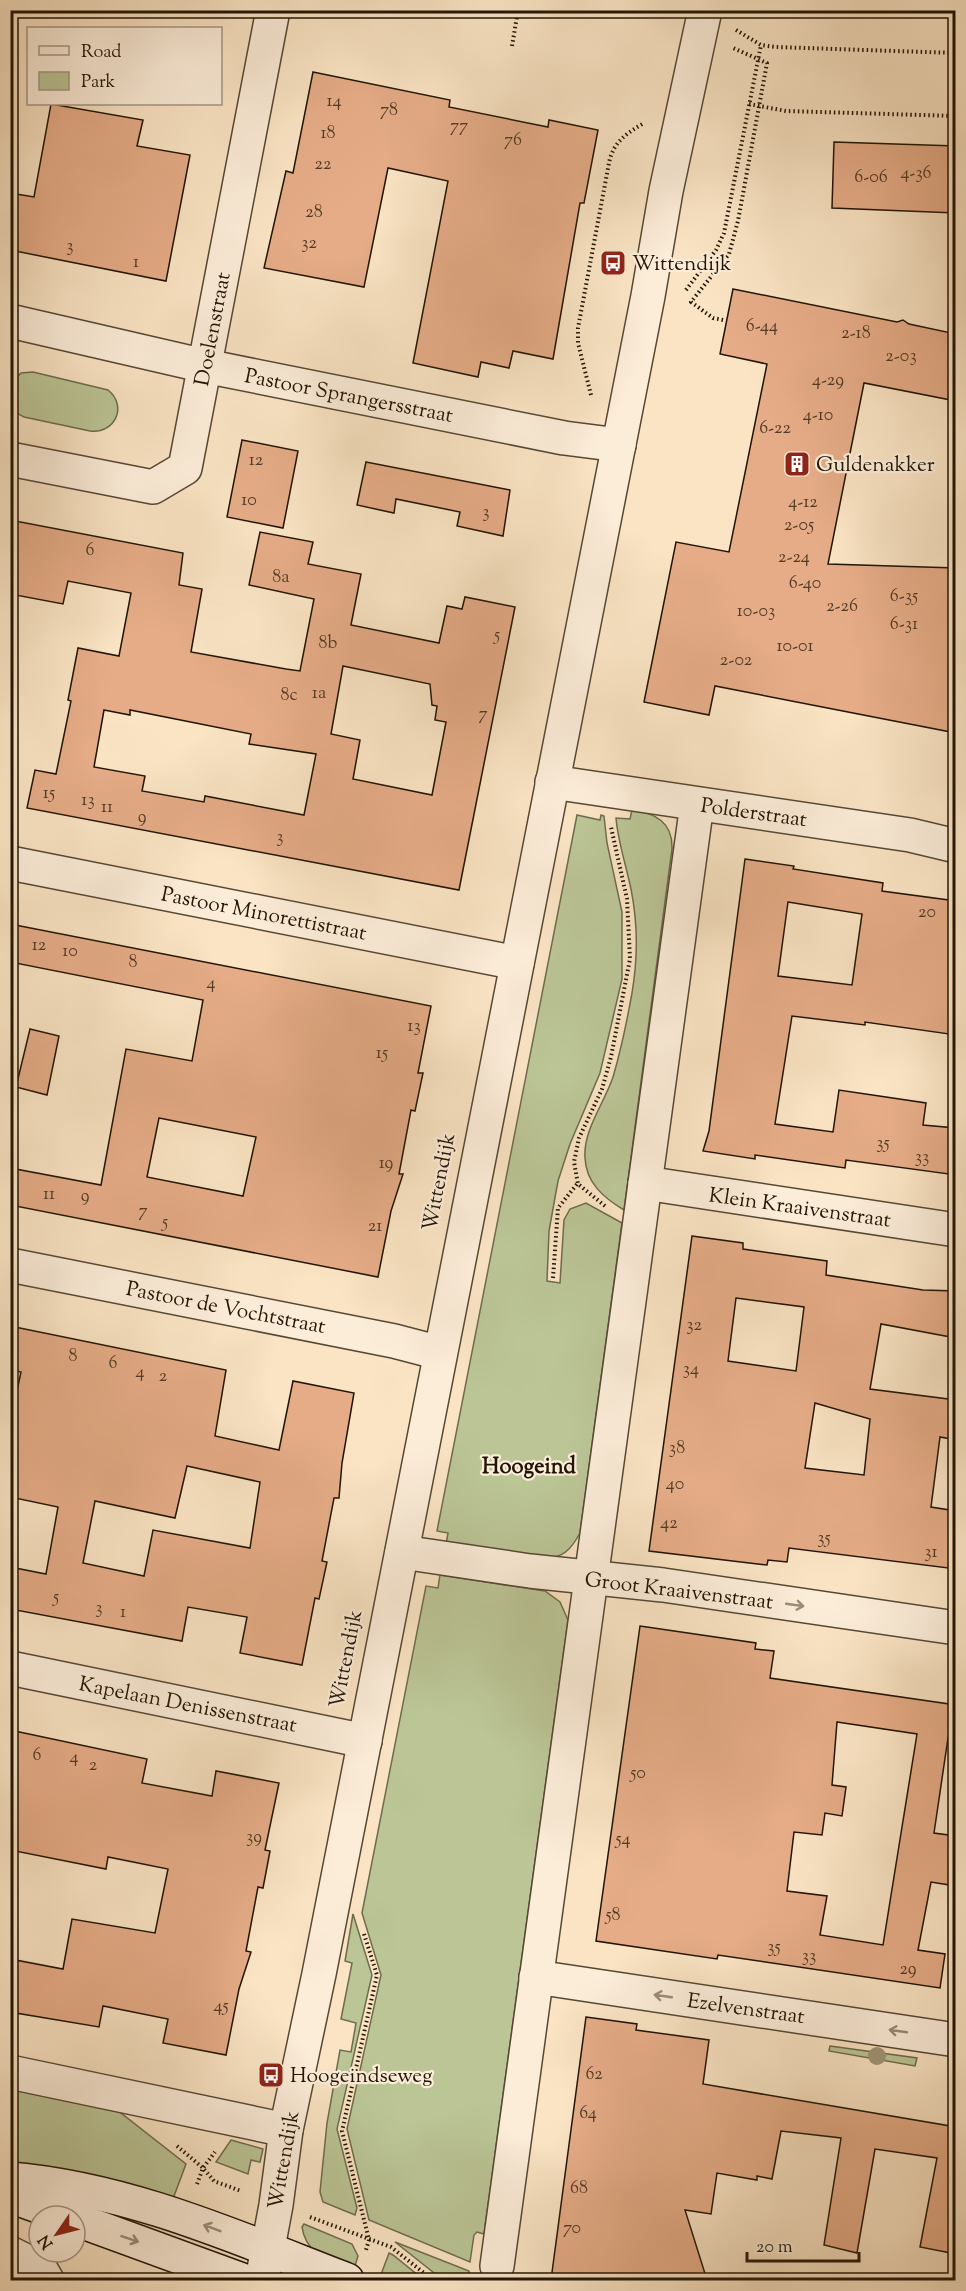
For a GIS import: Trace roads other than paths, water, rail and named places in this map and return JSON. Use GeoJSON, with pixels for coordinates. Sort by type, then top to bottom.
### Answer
{"type":"FeatureCollection","features":[{"type":"Feature","properties":{"kind":"street","name":"Doelenstraat"},"geometry":{"type":"LineString","coordinates":[[10,459],[153,487],[185,468],[273,10]]}},
{"type":"Feature","properties":{"kind":"street","name":"Wittendijk"},"geometry":{"type":"LineString","coordinates":[[265,2265],[286,2130],[365,1741],[619,445],[685,96],[702,25]]}},
{"type":"Feature","properties":{"kind":"street","name":"Pastoor Sprangersstraat"},"geometry":{"type":"LineString","coordinates":[[10,321],[206,366],[584,441],[619,445]]}},
{"type":"Feature","properties":{"kind":"street","name":"Polderstraat"},"geometry":{"type":"LineString","coordinates":[[552,782],[910,835],[956,846]]}},
{"type":"Feature","properties":{"kind":"street"},"geometry":{"type":"LineString","coordinates":[[497,2266],[697,804]]}},
{"type":"Feature","properties":{"kind":"street","name":"Pastoor Minorettistraat"},"geometry":{"type":"LineString","coordinates":[[10,862],[517,963]]}},
{"type":"Feature","properties":{"kind":"street","name":"Klein Kraaivenstraat"},"geometry":{"type":"LineString","coordinates":[[645,1183],[956,1230]]}},
{"type":"Feature","properties":{"kind":"street","name":"Pastoor de Vochtstraat"},"geometry":{"type":"LineString","coordinates":[[10,1265],[382,1338],[440,1353]]}},
{"type":"Feature","properties":{"kind":"street","name":"Groot Kraaivenstraat"},"geometry":{"type":"LineString","coordinates":[[402,1552],[591,1578],[663,1585],[956,1628]]}},
{"type":"Feature","properties":{"kind":"street","name":"Kapelaan Denissenstraat"},"geometry":{"type":"LineString","coordinates":[[10,1668],[365,1741]]}},
{"type":"Feature","properties":{"kind":"street","name":"Ezelvenstraat"},"geometry":{"type":"LineString","coordinates":[[536,1977],[956,2040]]}},
{"type":"Feature","properties":{"kind":"street"},"geometry":{"type":"LineString","coordinates":[[10,2072],[286,2130]]}},
{"type":"Feature","properties":{"kind":"street"},"geometry":{"type":"LineString","coordinates":[[10,2179],[113,2196],[185,2218],[265,2265],[348,2280]]}},
{"type":"Feature","properties":{"kind":"street"},"geometry":{"type":"LineString","coordinates":[[10,2196],[32,2204]]}},
{"type":"Feature","properties":{"kind":"street"},"geometry":{"type":"LineString","coordinates":[[87,2223],[242,2280]]}},
{"type":"Feature","properties":{"kind":"street"},"geometry":{"type":"LineString","coordinates":[[10,2253],[40,2268],[46,2280]]}},
{"type":"Feature","properties":{"kind":"place","name":"Wittendijk"},"geometry":{"type":"Point","coordinates":[613,263]}},
{"type":"Feature","properties":{"kind":"place","name":"Guldenakker"},"geometry":{"type":"Point","coordinates":[797,464]}},
{"type":"Feature","properties":{"kind":"place","name":"Hoogeindseweg"},"geometry":{"type":"Point","coordinates":[271,2075]}},
{"type":"Feature","properties":{"kind":"district","name":"Hoogeind"},"geometry":{"type":"Point","coordinates":[529,1465]}}]}
